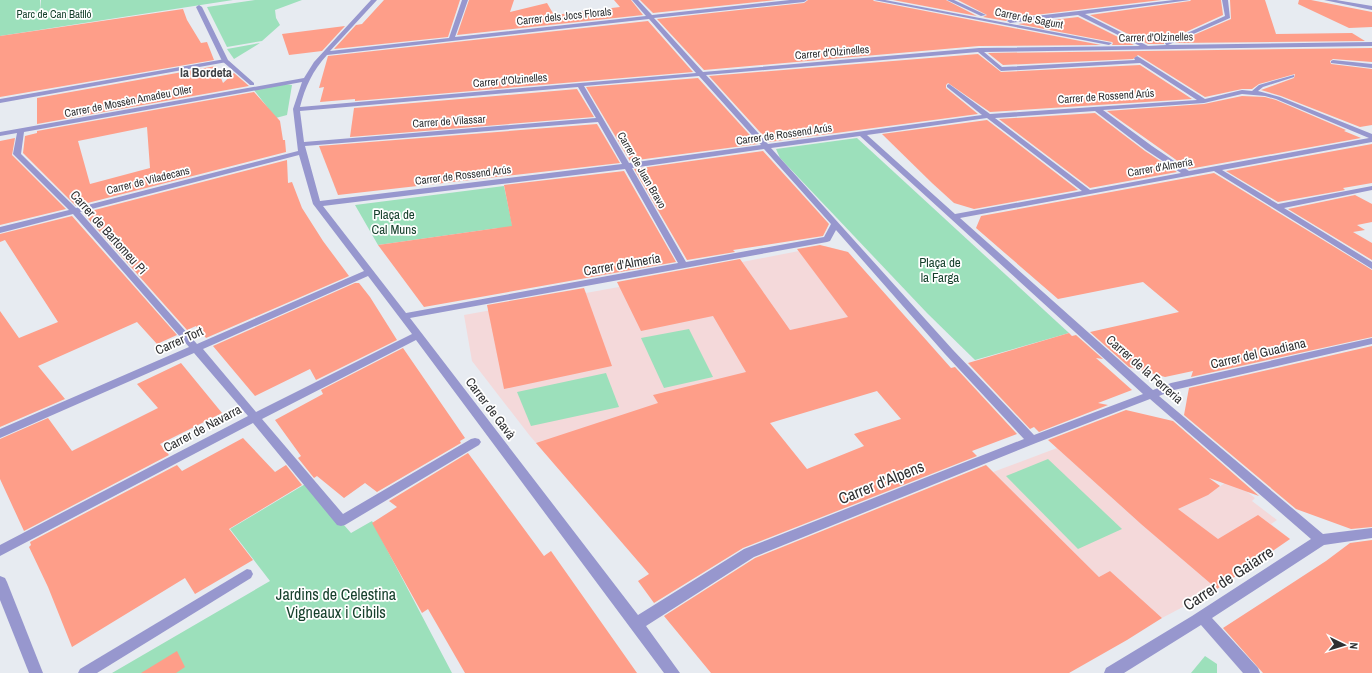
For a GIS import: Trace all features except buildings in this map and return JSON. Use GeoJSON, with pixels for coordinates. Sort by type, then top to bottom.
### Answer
{"type":"FeatureCollection","features":[{"type":"Feature","properties":{"kind":"street"},"geometry":{"type":"LineString","coordinates":[[296,109],[306,79],[326,53],[374,0]]}},
{"type":"Feature","properties":{"kind":"street"},"geometry":{"type":"LineString","coordinates":[[451,39],[465,0]]}},
{"type":"Feature","properties":{"kind":"street"},"geometry":{"type":"LineString","coordinates":[[635,0],[964,369],[1032,440]]}},
{"type":"Feature","properties":{"kind":"street","name":"Carrer dels Jocs Florals"},"geometry":{"type":"LineString","coordinates":[[326,53],[804,0]]}},
{"type":"Feature","properties":{"kind":"street","name":"Carrer de Sagunt"},"geometry":{"type":"LineString","coordinates":[[878,0],[1000,22],[1129,48]]}},
{"type":"Feature","properties":{"kind":"street"},"geometry":{"type":"LineString","coordinates":[[950,0],[1000,22],[1186,0]]}},
{"type":"Feature","properties":{"kind":"street"},"geometry":{"type":"LineString","coordinates":[[1157,47],[1181,39],[1228,17],[1225,0]]}},
{"type":"Feature","properties":{"kind":"street"},"geometry":{"type":"LineString","coordinates":[[1327,0],[1372,8]]}},
{"type":"Feature","properties":{"kind":"street"},"geometry":{"type":"LineString","coordinates":[[199,7],[225,61],[254,86]]}},
{"type":"Feature","properties":{"kind":"street"},"geometry":{"type":"LineString","coordinates":[[1079,13],[1146,47]]}},
{"type":"Feature","properties":{"kind":"street","name":"Carrer d'Olzinelles"},"geometry":{"type":"LineString","coordinates":[[296,109],[979,50],[1372,44]]}},
{"type":"Feature","properties":{"kind":"street"},"geometry":{"type":"LineString","coordinates":[[1114,48],[1141,61],[1204,101]]}},
{"type":"Feature","properties":{"kind":"street"},"geometry":{"type":"LineString","coordinates":[[979,50],[1001,69],[1141,61]]}},
{"type":"Feature","properties":{"kind":"street"},"geometry":{"type":"LineString","coordinates":[[1333,62],[1372,66]]}},
{"type":"Feature","properties":{"kind":"street"},"geometry":{"type":"LineString","coordinates":[[1254,92],[1261,86],[1292,76]]}},
{"type":"Feature","properties":{"kind":"street","name":"Carrer de Mossèn Amadeu Oller"},"geometry":{"type":"LineString","coordinates":[[0,134],[254,86],[306,79]]}},
{"type":"Feature","properties":{"kind":"street","name":"Carrer de Juan Bravo"},"geometry":{"type":"LineString","coordinates":[[580,84],[599,120],[684,266]]}},
{"type":"Feature","properties":{"kind":"street"},"geometry":{"type":"LineString","coordinates":[[949,86],[1088,192]]}},
{"type":"Feature","properties":{"kind":"street","name":"Carrer de Rossend Arús"},"geometry":{"type":"LineString","coordinates":[[318,204],[768,148],[988,116],[1204,101],[1242,92],[1254,92]]}},
{"type":"Feature","properties":{"kind":"street"},"geometry":{"type":"LineString","coordinates":[[1254,92],[1278,98],[1372,139]]}},
{"type":"Feature","properties":{"kind":"street"},"geometry":{"type":"LineString","coordinates":[[1096,108],[1149,148],[1188,174]]}},
{"type":"Feature","properties":{"kind":"street","name":"Carrer de Gavà"},"geometry":{"type":"LineString","coordinates":[[296,109],[302,148],[318,204],[418,334],[673,673]]}},
{"type":"Feature","properties":{"kind":"street","name":"Carrer de Vilassar"},"geometry":{"type":"LineString","coordinates":[[302,148],[599,120]]}},
{"type":"Feature","properties":{"kind":"street","name":"Carrer de Bartomeu Pi"},"geometry":{"type":"LineString","coordinates":[[20,131],[17,154],[74,210],[206,359],[341,521],[476,442]]}},
{"type":"Feature","properties":{"kind":"street"},"geometry":{"type":"LineString","coordinates":[[862,134],[953,217]]}},
{"type":"Feature","properties":{"kind":"street","name":"Carrer d'Almería"},"geometry":{"type":"LineString","coordinates":[[953,217],[1372,139]]}},
{"type":"Feature","properties":{"kind":"street","name":"Carrer de Viladecans"},"geometry":{"type":"LineString","coordinates":[[0,230],[302,148]]}},
{"type":"Feature","properties":{"kind":"street"},"geometry":{"type":"LineString","coordinates":[[1216,169],[1372,266]]}},
{"type":"Feature","properties":{"kind":"street"},"geometry":{"type":"LineString","coordinates":[[1276,207],[1372,188]]}},
{"type":"Feature","properties":{"kind":"street","name":"Carrer de la Ferreria"},"geometry":{"type":"LineString","coordinates":[[953,217],[1151,395],[1321,540]]}},
{"type":"Feature","properties":{"kind":"street","name":"Carrer d'Almería"},"geometry":{"type":"LineString","coordinates":[[405,317],[452,307],[827,239],[835,224]]}},
{"type":"Feature","properties":{"kind":"street","name":"Carrer Tort"},"geometry":{"type":"LineString","coordinates":[[0,434],[370,272]]}},
{"type":"Feature","properties":{"kind":"street","name":"Carrer de Navarra"},"geometry":{"type":"LineString","coordinates":[[0,551],[418,334]]}},
{"type":"Feature","properties":{"kind":"street","name":"Carrer del Guadiana"},"geometry":{"type":"LineString","coordinates":[[1151,395],[1171,387],[1372,341]]}},
{"type":"Feature","properties":{"kind":"street","name":"Carrer d'Alpens"},"geometry":{"type":"LineString","coordinates":[[636,624],[749,553],[1032,440],[1151,395]]}},
{"type":"Feature","properties":{"kind":"street","name":"Carrer de Gaiarre"},"geometry":{"type":"LineString","coordinates":[[1111,673],[1202,617],[1321,540],[1372,533]]}},
{"type":"Feature","properties":{"kind":"street"},"geometry":{"type":"LineString","coordinates":[[0,582],[36,673]]}},
{"type":"Feature","properties":{"kind":"street"},"geometry":{"type":"LineString","coordinates":[[1202,617],[1253,673]]}},
{"type":"Feature","properties":{"kind":"lane"},"geometry":{"type":"LineString","coordinates":[[0,101],[225,61]]}},
{"type":"Feature","properties":{"kind":"lane"},"geometry":{"type":"LineString","coordinates":[[85,673],[247,574]]}},
{"type":"Feature","properties":{"kind":"shaded area"},"geometry":{"type":"Polygon","coordinates":[[[825,246],[848,252],[896,307],[790,330],[742,262],[825,246]]]}},
{"type":"Feature","properties":{"kind":"shaded area"},"geometry":{"type":"Polygon","coordinates":[[[619,287],[701,293],[775,421],[692,461],[589,504],[530,436],[472,361],[464,315],[619,287]]]}},
{"type":"Feature","properties":{"kind":"shaded area"},"geometry":{"type":"Polygon","coordinates":[[[1057,448],[1141,524],[1178,509],[1213,491],[1231,479],[1255,498],[1252,501],[1277,520],[1271,524],[1290,539],[1217,589],[1162,618],[1110,571],[1099,577],[993,472],[1057,448]]]}},
{"type":"Feature","properties":{"kind":"green space","name":"Parc de Can Batlló"},"geometry":{"type":"Polygon","coordinates":[[[0,0],[40,0],[40,10],[41,0],[233,0],[0,36],[0,0]]]}},
{"type":"Feature","properties":{"kind":"green space"},"geometry":{"type":"Polygon","coordinates":[[[255,0],[302,0],[275,10],[276,18],[280,25],[262,41],[227,47],[207,7],[255,0]]]}},
{"type":"Feature","properties":{"kind":"green space"},"geometry":{"type":"Polygon","coordinates":[[[260,43],[234,59],[227,49],[260,43]]]}},
{"type":"Feature","properties":{"kind":"green space"},"geometry":{"type":"Polygon","coordinates":[[[284,84],[292,85],[287,115],[272,119],[241,114],[268,108],[254,90],[284,84]]]}},
{"type":"Feature","properties":{"kind":"green space","name":"Plaça de la Farga"},"geometry":{"type":"Polygon","coordinates":[[[857,138],[1069,333],[975,360],[927,313],[780,158],[776,149],[857,138]]]}},
{"type":"Feature","properties":{"kind":"green space","name":"Plaça de Cal Muns"},"geometry":{"type":"Polygon","coordinates":[[[504,186],[516,243],[498,228],[378,245],[355,205],[504,186]]]}},
{"type":"Feature","properties":{"kind":"green space"},"geometry":{"type":"Polygon","coordinates":[[[689,329],[713,377],[664,388],[641,338],[689,329]]]}},
{"type":"Feature","properties":{"kind":"green space"},"geometry":{"type":"Polygon","coordinates":[[[606,373],[619,407],[531,426],[517,392],[606,373]]]}},
{"type":"Feature","properties":{"kind":"green space"},"geometry":{"type":"Polygon","coordinates":[[[1048,459],[1122,529],[1078,549],[1006,476],[1048,459]]]}},
{"type":"Feature","properties":{"kind":"green space","name":"Jardins de Celestina Vigneaux i Cibils"},"geometry":{"type":"Polygon","coordinates":[[[307,483],[351,533],[372,521],[452,673],[112,673],[270,581],[230,529],[307,483]]]}},
{"type":"Feature","properties":{"kind":"green space"},"geometry":{"type":"Polygon","coordinates":[[[1205,656],[1217,664],[1217,673],[1191,673],[1205,656]]]}},
{"type":"Feature","properties":{"kind":"district","name":"la Bordeta"},"geometry":{"type":"Point","coordinates":[206,72]}}]}
